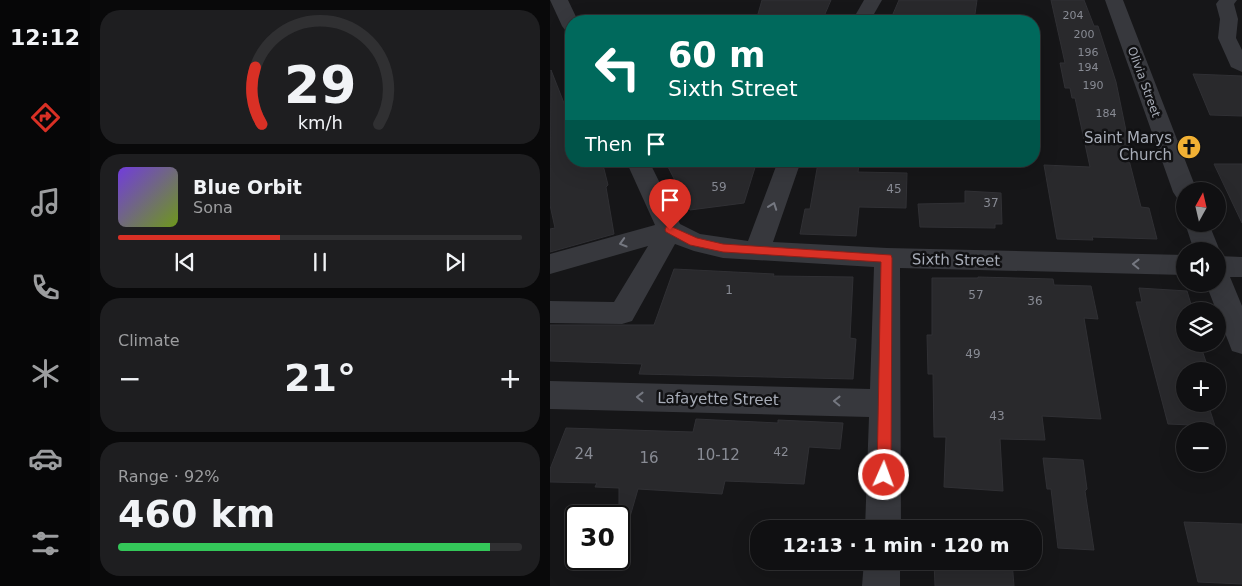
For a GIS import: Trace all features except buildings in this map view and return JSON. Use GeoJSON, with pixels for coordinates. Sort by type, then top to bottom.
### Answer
{"type":"FeatureCollection","features":[{"type":"Feature","properties":{"kind":"street"},"geometry":{"type":"LineString","coordinates":[[864,15],[873,0]]}},
{"type":"Feature","properties":{"kind":"street","name":"Olivia Street"},"geometry":{"type":"LineString","coordinates":[[1114,0],[1181,182]]}},
{"type":"Feature","properties":{"kind":"street"},"geometry":{"type":"LineString","coordinates":[[1228,0],[1225,4],[1229,19],[1227,38],[1238,63],[1242,66]]}},
{"type":"Feature","properties":{"kind":"street"},"geometry":{"type":"LineString","coordinates":[[640,167],[670,230]]}},
{"type":"Feature","properties":{"kind":"street"},"geometry":{"type":"LineString","coordinates":[[757,251],[788,167]]}},
{"type":"Feature","properties":{"kind":"street"},"geometry":{"type":"LineString","coordinates":[[550,264],[670,230]]}},
{"type":"Feature","properties":{"kind":"street"},"geometry":{"type":"LineString","coordinates":[[550,312],[622,313],[670,230]]}},
{"type":"Feature","properties":{"kind":"street","name":"Sixth Street"},"geometry":{"type":"LineString","coordinates":[[670,230],[694,242],[723,248],[757,251],[887,258],[1176,265]]}},
{"type":"Feature","properties":{"kind":"street"},"geometry":{"type":"LineString","coordinates":[[882,520],[886,402],[887,258]]}},
{"type":"Feature","properties":{"kind":"street"},"geometry":{"type":"LineString","coordinates":[[1226,266],[1242,267]]}},
{"type":"Feature","properties":{"kind":"street"},"geometry":{"type":"LineString","coordinates":[[1223,292],[1242,342]]}},
{"type":"Feature","properties":{"kind":"street","name":"Lafayette Street"},"geometry":{"type":"LineString","coordinates":[[550,395],[886,402]]}},
{"type":"Feature","properties":{"kind":"street"},"geometry":{"type":"LineString","coordinates":[[881,586],[882,570]]}},
{"type":"Feature","properties":{"kind":"place","name":"Saint Marys Church"},"geometry":{"type":"Point","coordinates":[1189,147]}},
{"type":"Feature","properties":{"kind":"route"},"geometry":{"type":"LineString","coordinates":[[670,230],[694,242],[723,248],[887,258],[885,276],[886,402],[884,475]]}}]}
